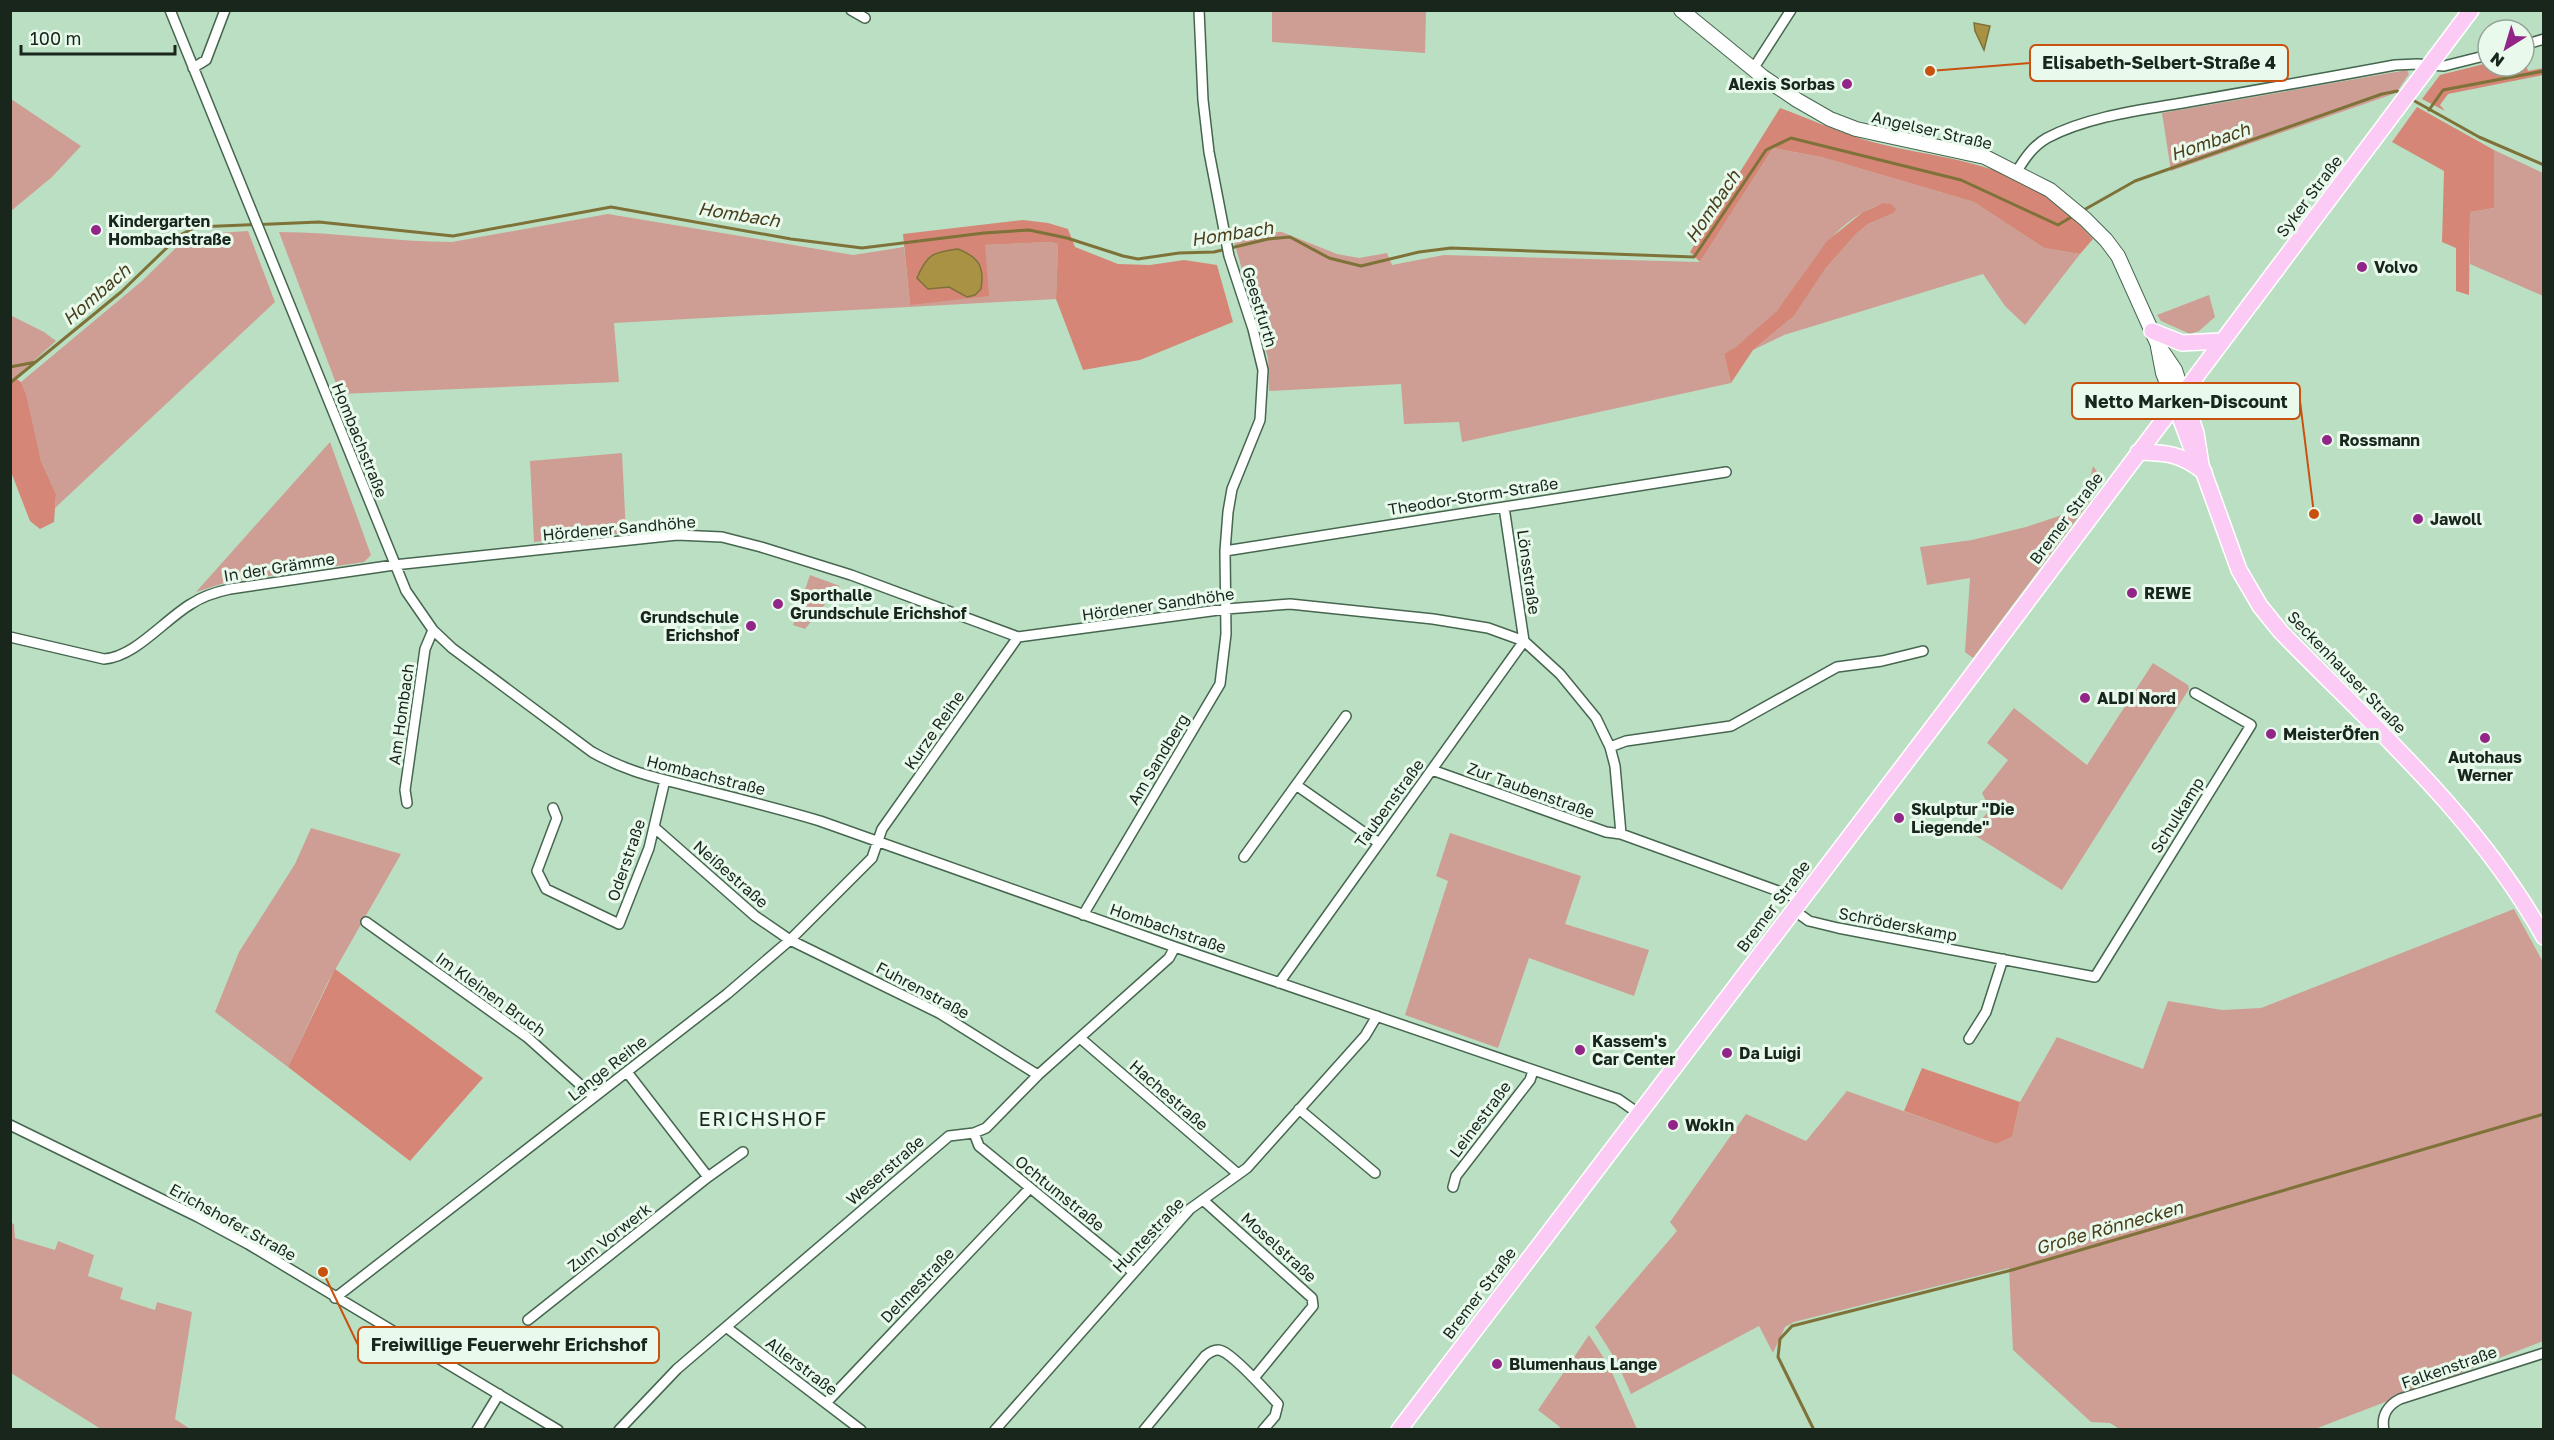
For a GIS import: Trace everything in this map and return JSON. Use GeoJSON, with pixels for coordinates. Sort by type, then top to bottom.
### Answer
{"type":"FeatureCollection","features":[{"type":"Feature","properties":{"kind":"main road","name":"Angelser Straße"},"geometry":{"type":"LineString","coordinates":[[1681,10],[1753,69],[1797,100],[1830,119],[1856,129],[1985,157],[2017,171],[2050,190],[2081,215],[2106,240],[2118,256],[2155,338],[2163,373],[2179,399]]}},
{"type":"Feature","properties":{"kind":"main road","name":"Syker Straße"},"geometry":{"type":"LineString","coordinates":[[2179,399],[2471,10]]}},
{"type":"Feature","properties":{"kind":"main road"},"geometry":{"type":"LineString","coordinates":[[2155,338],[2182,343],[2221,341]]}},
{"type":"Feature","properties":{"kind":"main road","name":"Bremer Straße"},"geometry":{"type":"LineString","coordinates":[[1399,1430],[2179,399]]}},
{"type":"Feature","properties":{"kind":"main road","name":"Seckenhauser Straße"},"geometry":{"type":"LineString","coordinates":[[2179,399],[2194,455],[2202,468],[2239,570],[2260,606],[2281,632],[2457,812],[2509,879],[2544,937]]}},
{"type":"Feature","properties":{"kind":"main road"},"geometry":{"type":"LineString","coordinates":[[2139,452],[2172,453],[2202,468]]}},
{"type":"Feature","properties":{"kind":"street","name":"Hombachstraße"},"geometry":{"type":"LineString","coordinates":[[170,10],[394,565],[406,591],[434,630],[452,648],[592,752],[614,765],[643,776],[765,805],[879,842],[1175,947],[1618,1099],[1638,1113]]}},
{"type":"Feature","properties":{"kind":"street"},"geometry":{"type":"LineString","coordinates":[[193,68],[206,60],[225,10]]}},
{"type":"Feature","properties":{"kind":"street"},"geometry":{"type":"LineString","coordinates":[[851,10],[865,18]]}},
{"type":"Feature","properties":{"kind":"street","name":"Geestfurth"},"geometry":{"type":"LineString","coordinates":[[1199,10],[1203,100],[1209,152],[1226,245],[1253,329],[1263,370],[1260,420],[1232,489],[1225,551],[1226,609]]}},
{"type":"Feature","properties":{"kind":"street"},"geometry":{"type":"LineString","coordinates":[[1753,69],[1791,10]]}},
{"type":"Feature","properties":{"kind":"street"},"geometry":{"type":"LineString","coordinates":[[2017,171],[2028,155],[2046,139],[2097,120],[2396,65],[2456,64],[2476,58]]}},
{"type":"Feature","properties":{"kind":"street","name":"Theodor-Storm-Straße"},"geometry":{"type":"LineString","coordinates":[[1225,551],[1726,472]]}},
{"type":"Feature","properties":{"kind":"street","name":"Lönsstraße"},"geometry":{"type":"LineString","coordinates":[[1504,507],[1524,641]]}},
{"type":"Feature","properties":{"kind":"street","name":"Hördener Sandhöhe"},"geometry":{"type":"LineString","coordinates":[[394,565],[677,535],[722,537],[851,575],[1018,637],[1226,609],[1310,605],[1488,628],[1524,641],[1560,674],[1596,718],[1610,747],[1615,766],[1620,834]]}},
{"type":"Feature","properties":{"kind":"street","name":"In der Grämme"},"geometry":{"type":"LineString","coordinates":[[10,637],[104,659],[113,658],[152,634],[190,604],[213,593],[394,565]]}},
{"type":"Feature","properties":{"kind":"street","name":"Am Sandberg"},"geometry":{"type":"LineString","coordinates":[[1083,915],[1220,684],[1226,609]]}},
{"type":"Feature","properties":{"kind":"street","name":"Am Hombach"},"geometry":{"type":"LineString","coordinates":[[407,803],[405,790],[425,649],[434,630]]}},
{"type":"Feature","properties":{"kind":"street","name":"Kurze Reihe"},"geometry":{"type":"LineString","coordinates":[[879,842],[882,829],[1018,637]]}},
{"type":"Feature","properties":{"kind":"street","name":"Taubenstraße"},"geometry":{"type":"LineString","coordinates":[[1279,983],[1524,641]]}},
{"type":"Feature","properties":{"kind":"street"},"geometry":{"type":"LineString","coordinates":[[1610,747],[1626,741],[1731,726],[1837,667],[1882,661],[1923,651]]}},
{"type":"Feature","properties":{"kind":"street","name":"Schulkamp"},"geometry":{"type":"LineString","coordinates":[[2095,977],[2251,725],[2195,693]]}},
{"type":"Feature","properties":{"kind":"street"},"geometry":{"type":"LineString","coordinates":[[1244,857],[1346,716]]}},
{"type":"Feature","properties":{"kind":"street","name":"Zur Taubenstraße"},"geometry":{"type":"LineString","coordinates":[[1432,770],[1606,832],[1620,834]]}},
{"type":"Feature","properties":{"kind":"street","name":"Oderstraße"},"geometry":{"type":"LineString","coordinates":[[553,808],[557,818],[537,872],[540,881],[546,889],[619,924],[654,828],[665,780]]}},
{"type":"Feature","properties":{"kind":"street"},"geometry":{"type":"LineString","coordinates":[[1296,785],[1379,843]]}},
{"type":"Feature","properties":{"kind":"street","name":"Neißestraße"},"geometry":{"type":"LineString","coordinates":[[654,828],[755,916],[790,940]]}},
{"type":"Feature","properties":{"kind":"street"},"geometry":{"type":"LineString","coordinates":[[1620,834],[1796,904]]}},
{"type":"Feature","properties":{"kind":"street","name":"Lange Reihe"},"geometry":{"type":"LineString","coordinates":[[335,1298],[727,994],[790,940],[872,858],[879,842]]}},
{"type":"Feature","properties":{"kind":"street","name":"Schröderskamp"},"geometry":{"type":"LineString","coordinates":[[1796,904],[1809,921],[2095,977]]}},
{"type":"Feature","properties":{"kind":"street","name":"Im Kleinen Bruch"},"geometry":{"type":"LineString","coordinates":[[366,922],[527,1037],[594,1098]]}},
{"type":"Feature","properties":{"kind":"street","name":"Fuhrenstraße"},"geometry":{"type":"LineString","coordinates":[[790,940],[939,1013],[1038,1075]]}},
{"type":"Feature","properties":{"kind":"street","name":"Weserstraße"},"geometry":{"type":"LineString","coordinates":[[619,1430],[677,1369],[949,1136],[974,1133],[986,1128],[1038,1075],[1169,958],[1175,947]]}},
{"type":"Feature","properties":{"kind":"street"},"geometry":{"type":"LineString","coordinates":[[1969,1039],[1986,1012],[2003,959]]}},
{"type":"Feature","properties":{"kind":"street","name":"Huntestraße"},"geometry":{"type":"LineString","coordinates":[[995,1430],[1190,1209],[1247,1168],[1365,1036],[1377,1016]]}},
{"type":"Feature","properties":{"kind":"street","name":"Hachestraße"},"geometry":{"type":"LineString","coordinates":[[1080,1038],[1238,1174]]}},
{"type":"Feature","properties":{"kind":"street","name":"Leinestraße"},"geometry":{"type":"LineString","coordinates":[[1454,1187],[1456,1176],[1530,1080],[1533,1071]]}},
{"type":"Feature","properties":{"kind":"street"},"geometry":{"type":"LineString","coordinates":[[627,1072],[708,1178]]}},
{"type":"Feature","properties":{"kind":"street"},"geometry":{"type":"LineString","coordinates":[[1299,1109],[1375,1173]]}},
{"type":"Feature","properties":{"kind":"street","name":"Erichshofer Straße"},"geometry":{"type":"LineString","coordinates":[[10,1125],[248,1244],[558,1430]]}},
{"type":"Feature","properties":{"kind":"street","name":"Ochtumstraße"},"geometry":{"type":"LineString","coordinates":[[974,1133],[979,1146],[1133,1272]]}},
{"type":"Feature","properties":{"kind":"street","name":"Zum Vorwerk"},"geometry":{"type":"LineString","coordinates":[[528,1320],[743,1152]]}},
{"type":"Feature","properties":{"kind":"street","name":"Delmestraße"},"geometry":{"type":"LineString","coordinates":[[826,1403],[1030,1188]]}},
{"type":"Feature","properties":{"kind":"street","name":"Moselstraße"},"geometry":{"type":"LineString","coordinates":[[1203,1200],[1312,1298],[1313,1306],[1254,1378]]}},
{"type":"Feature","properties":{"kind":"street","name":"Allerstraße"},"geometry":{"type":"LineString","coordinates":[[726,1327],[861,1430]]}},
{"type":"Feature","properties":{"kind":"street"},"geometry":{"type":"LineString","coordinates":[[1144,1430],[1205,1356],[1213,1350],[1222,1351],[1254,1378],[1278,1404],[1275,1416],[1263,1430]]}},
{"type":"Feature","properties":{"kind":"street","name":"Falkenstraße"},"geometry":{"type":"LineString","coordinates":[[2384,1430],[2384,1416],[2388,1408],[2400,1399],[2544,1353]]}},
{"type":"Feature","properties":{"kind":"street"},"geometry":{"type":"LineString","coordinates":[[477,1430],[500,1394]]}},
{"type":"Feature","properties":{"kind":"shaded area"},"geometry":{"type":"Polygon","coordinates":[[[1272,11],[1426,11],[1425,53],[1272,42],[1272,11]]]}},
{"type":"Feature","properties":{"kind":"shaded area"},"geometry":{"type":"Polygon","coordinates":[[[1974,23],[1990,26],[1984,50],[1975,31],[1974,23]]]}},
{"type":"Feature","properties":{"kind":"shaded area"},"geometry":{"type":"Polygon","coordinates":[[[2476,66],[2476,78],[2528,78],[2448,94],[2440,105],[2445,111],[2422,99],[2440,75],[2476,66]]]}},
{"type":"Feature","properties":{"kind":"shaded area"},"geometry":{"type":"Polygon","coordinates":[[[2543,68],[2543,75],[2536,76],[2536,69],[2543,68]]]}},
{"type":"Feature","properties":{"kind":"shaded area"},"geometry":{"type":"Polygon","coordinates":[[[2407,70],[2409,74],[2396,93],[2171,171],[2162,113],[2407,70]]]}},
{"type":"Feature","properties":{"kind":"shaded area"},"geometry":{"type":"Polygon","coordinates":[[[11,99],[81,146],[52,177],[11,211],[11,99]]]}},
{"type":"Feature","properties":{"kind":"shaded area"},"geometry":{"type":"Polygon","coordinates":[[[2417,107],[2494,150],[2494,208],[2470,212],[2469,295],[2456,291],[2456,248],[2442,242],[2444,171],[2392,142],[2417,107]]]}},
{"type":"Feature","properties":{"kind":"shaded area"},"geometry":{"type":"Polygon","coordinates":[[[1780,108],[1862,139],[1957,160],[2003,173],[2046,195],[2093,239],[2080,254],[2044,248],[1974,202],[1821,157],[1773,148],[1700,262],[1690,252],[1780,108]]]}},
{"type":"Feature","properties":{"kind":"shaded area"},"geometry":{"type":"Polygon","coordinates":[[[1773,148],[1821,157],[1974,202],[2044,248],[2080,254],[2025,325],[2005,306],[1983,274],[1784,335],[1753,350],[1794,316],[1826,268],[1856,234],[1868,224],[1894,213],[1895,208],[1889,204],[1883,204],[1855,217],[1829,240],[1778,310],[1752,334],[1724,354],[1731,383],[1462,442],[1459,422],[1404,424],[1401,384],[1269,391],[1268,358],[1234,242],[1268,232],[1282,232],[1337,254],[1359,258],[1387,253],[1392,265],[1444,255],[1700,262],[1773,148]]]}},
{"type":"Feature","properties":{"kind":"shaded area"},"geometry":{"type":"Polygon","coordinates":[[[2494,150],[2543,173],[2543,296],[2470,264],[2470,212],[2494,208],[2494,150]]]}},
{"type":"Feature","properties":{"kind":"shaded area"},"geometry":{"type":"Polygon","coordinates":[[[1883,203],[1891,204],[1896,209],[1894,213],[1868,224],[1856,234],[1826,268],[1794,316],[1753,350],[1731,383],[1724,354],[1737,346],[1777,311],[1827,241],[1863,212],[1883,203]]]}},
{"type":"Feature","properties":{"kind":"shaded area"},"geometry":{"type":"Polygon","coordinates":[[[608,214],[853,255],[904,247],[910,305],[985,245],[1051,242],[1058,244],[1056,299],[614,323],[619,382],[340,394],[279,232],[452,242],[608,214]]]}},
{"type":"Feature","properties":{"kind":"shaded area"},"geometry":{"type":"Polygon","coordinates":[[[1023,220],[1048,223],[1068,229],[1075,247],[1118,264],[1150,265],[1184,260],[1217,265],[1233,322],[1140,360],[1083,370],[1056,299],[1058,244],[1051,242],[985,245],[989,296],[910,305],[903,234],[1023,220]]]}},
{"type":"Feature","properties":{"kind":"shaded area"},"geometry":{"type":"Polygon","coordinates":[[[248,231],[275,302],[55,508],[56,494],[41,461],[21,382],[142,281],[185,239],[202,234],[248,231]]]}},
{"type":"Feature","properties":{"kind":"shaded area"},"geometry":{"type":"Polygon","coordinates":[[[958,249],[971,255],[981,268],[981,289],[975,295],[967,297],[949,287],[928,289],[917,278],[924,264],[932,256],[942,251],[958,249]]]}},
{"type":"Feature","properties":{"kind":"shaded area"},"geometry":{"type":"Polygon","coordinates":[[[2209,295],[2215,317],[2199,331],[2190,334],[2161,321],[2157,315],[2209,295]]]}},
{"type":"Feature","properties":{"kind":"shaded area"},"geometry":{"type":"Polygon","coordinates":[[[10,315],[44,332],[56,341],[11,381],[10,315]]]}},
{"type":"Feature","properties":{"kind":"shaded area"},"geometry":{"type":"Polygon","coordinates":[[[15,378],[21,382],[26,395],[41,461],[56,494],[54,522],[40,529],[30,521],[11,472],[11,381],[15,378]]]}},
{"type":"Feature","properties":{"kind":"shaded area"},"geometry":{"type":"Polygon","coordinates":[[[330,442],[371,555],[364,562],[227,582],[196,592],[330,442]]]}},
{"type":"Feature","properties":{"kind":"shaded area"},"geometry":{"type":"Polygon","coordinates":[[[622,453],[626,533],[534,542],[530,461],[622,453]]]}},
{"type":"Feature","properties":{"kind":"shaded area"},"geometry":{"type":"Polygon","coordinates":[[[2093,466],[2101,477],[2088,504],[1973,658],[1965,652],[1970,578],[1927,585],[1920,547],[1972,540],[2026,527],[2068,513],[2089,482],[2093,466]]]}},
{"type":"Feature","properties":{"kind":"shaded area"},"geometry":{"type":"Polygon","coordinates":[[[810,575],[840,586],[805,629],[793,625],[810,575]]]}},
{"type":"Feature","properties":{"kind":"shaded area"},"geometry":{"type":"Polygon","coordinates":[[[2153,663],[2188,685],[2189,689],[2062,890],[1971,833],[1990,809],[1982,793],[2008,760],[1987,743],[2014,708],[2087,765],[2153,663]]]}},
{"type":"Feature","properties":{"kind":"shaded area"},"geometry":{"type":"Polygon","coordinates":[[[311,828],[401,854],[327,984],[288,1067],[215,1012],[239,952],[295,864],[311,828]]]}},
{"type":"Feature","properties":{"kind":"shaded area"},"geometry":{"type":"Polygon","coordinates":[[[1450,833],[1581,876],[1565,924],[1649,950],[1634,996],[1529,958],[1498,1048],[1405,1015],[1448,881],[1436,876],[1450,833]]]}},
{"type":"Feature","properties":{"kind":"shaded area"},"geometry":{"type":"Polygon","coordinates":[[[2514,909],[2543,962],[2543,1341],[2315,1429],[2121,1430],[2110,1423],[2091,1422],[2013,1350],[2009,1268],[1794,1322],[1785,1327],[1773,1353],[1759,1326],[1631,1394],[1617,1362],[1595,1327],[1677,1231],[1670,1222],[1746,1114],[1806,1141],[1847,1091],[1996,1144],[2012,1137],[2020,1102],[2057,1037],[2143,1069],[2168,1001],[2222,1010],[2261,1008],[2514,909]]]}},
{"type":"Feature","properties":{"kind":"shaded area"},"geometry":{"type":"Polygon","coordinates":[[[335,969],[483,1078],[410,1161],[288,1067],[335,969]]]}},
{"type":"Feature","properties":{"kind":"shaded area"},"geometry":{"type":"Polygon","coordinates":[[[1922,1068],[2020,1102],[2012,1137],[1996,1144],[1904,1111],[1922,1068]]]}},
{"type":"Feature","properties":{"kind":"shaded area"},"geometry":{"type":"Polygon","coordinates":[[[11,1223],[14,1224],[15,1238],[55,1250],[58,1241],[94,1255],[88,1276],[123,1288],[120,1299],[155,1310],[157,1302],[192,1312],[175,1419],[190,1429],[101,1429],[11,1373],[11,1223]]]}},
{"type":"Feature","properties":{"kind":"shaded area"},"geometry":{"type":"Polygon","coordinates":[[[1589,1335],[1609,1366],[1637,1429],[1559,1429],[1560,1427],[1538,1410],[1589,1335]]]}},
{"type":"Feature","properties":{"kind":"waterway"},"geometry":{"type":"LineString","coordinates":[[2429,110],[2443,90],[2544,71]]}},
{"type":"Feature","properties":{"kind":"waterway","name":"Hombach"},"geometry":{"type":"LineString","coordinates":[[2082,211],[2135,181],[2382,94],[2397,91],[2402,95]]}},
{"type":"Feature","properties":{"kind":"waterway","name":"Hombach"},"geometry":{"type":"LineString","coordinates":[[2411,99],[2479,137],[2544,165]]}},
{"type":"Feature","properties":{"kind":"waterway","name":"Hombach"},"geometry":{"type":"LineString","coordinates":[[10,383],[121,292],[180,235],[196,227],[319,222],[453,236],[611,207],[791,239],[862,248],[984,233],[1029,230],[1067,238],[1138,259],[1179,253],[1214,252],[1268,239],[1290,237],[1329,258],[1361,266],[1419,252],[1451,248],[1694,257],[1766,150],[1791,138],[1961,180],[2058,225],[2073,216]]}},
{"type":"Feature","properties":{"kind":"waterway"},"geometry":{"type":"LineString","coordinates":[[10,367],[36,362]]}},
{"type":"Feature","properties":{"kind":"waterway","name":"Große Rönnecken"},"geometry":{"type":"LineString","coordinates":[[1814,1430],[1778,1357],[1780,1339],[1792,1326],[2012,1270],[2544,1114]]}},
{"type":"Feature","properties":{"kind":"place","name":"Elisabeth-Selbert-Straße 4"},"geometry":{"type":"Point","coordinates":[1930,71]}},
{"type":"Feature","properties":{"kind":"place","name":"Alexis Sorbas"},"geometry":{"type":"Point","coordinates":[1847,84]}},
{"type":"Feature","properties":{"kind":"place","name":"Kindergarten Hombachstraße"},"geometry":{"type":"Point","coordinates":[96,230]}},
{"type":"Feature","properties":{"kind":"place","name":"Volvo"},"geometry":{"type":"Point","coordinates":[2362,267]}},
{"type":"Feature","properties":{"kind":"place","name":"Rossmann"},"geometry":{"type":"Point","coordinates":[2327,440]}},
{"type":"Feature","properties":{"kind":"place","name":"Netto Marken-Discount"},"geometry":{"type":"Point","coordinates":[2314,514]}},
{"type":"Feature","properties":{"kind":"place","name":"Jawoll"},"geometry":{"type":"Point","coordinates":[2418,519]}},
{"type":"Feature","properties":{"kind":"place","name":"REWE"},"geometry":{"type":"Point","coordinates":[2132,593]}},
{"type":"Feature","properties":{"kind":"place","name":"Sporthalle Grundschule Erichshof"},"geometry":{"type":"Point","coordinates":[778,604]}},
{"type":"Feature","properties":{"kind":"place","name":"Grundschule Erichshof"},"geometry":{"type":"Point","coordinates":[751,626]}},
{"type":"Feature","properties":{"kind":"place","name":"ALDI Nord"},"geometry":{"type":"Point","coordinates":[2085,698]}},
{"type":"Feature","properties":{"kind":"place","name":"MeisterÖfen"},"geometry":{"type":"Point","coordinates":[2271,734]}},
{"type":"Feature","properties":{"kind":"place","name":"Autohaus Werner"},"geometry":{"type":"Point","coordinates":[2485,738]}},
{"type":"Feature","properties":{"kind":"place","name":"Skulptur \"Die Liegende\""},"geometry":{"type":"Point","coordinates":[1899,818]}},
{"type":"Feature","properties":{"kind":"place","name":"Kassem's Car Center"},"geometry":{"type":"Point","coordinates":[1580,1050]}},
{"type":"Feature","properties":{"kind":"place","name":"Da Luigi"},"geometry":{"type":"Point","coordinates":[1727,1053]}},
{"type":"Feature","properties":{"kind":"place","name":"WokIn"},"geometry":{"type":"Point","coordinates":[1673,1125]}},
{"type":"Feature","properties":{"kind":"place","name":"Freiwillige Feuerwehr Erichshof"},"geometry":{"type":"Point","coordinates":[323,1272]}},
{"type":"Feature","properties":{"kind":"place","name":"Blumenhaus Lange"},"geometry":{"type":"Point","coordinates":[1497,1364]}},
{"type":"Feature","properties":{"kind":"district","name":"ERICHSHOF"},"geometry":{"type":"Point","coordinates":[763,1118]}}]}
